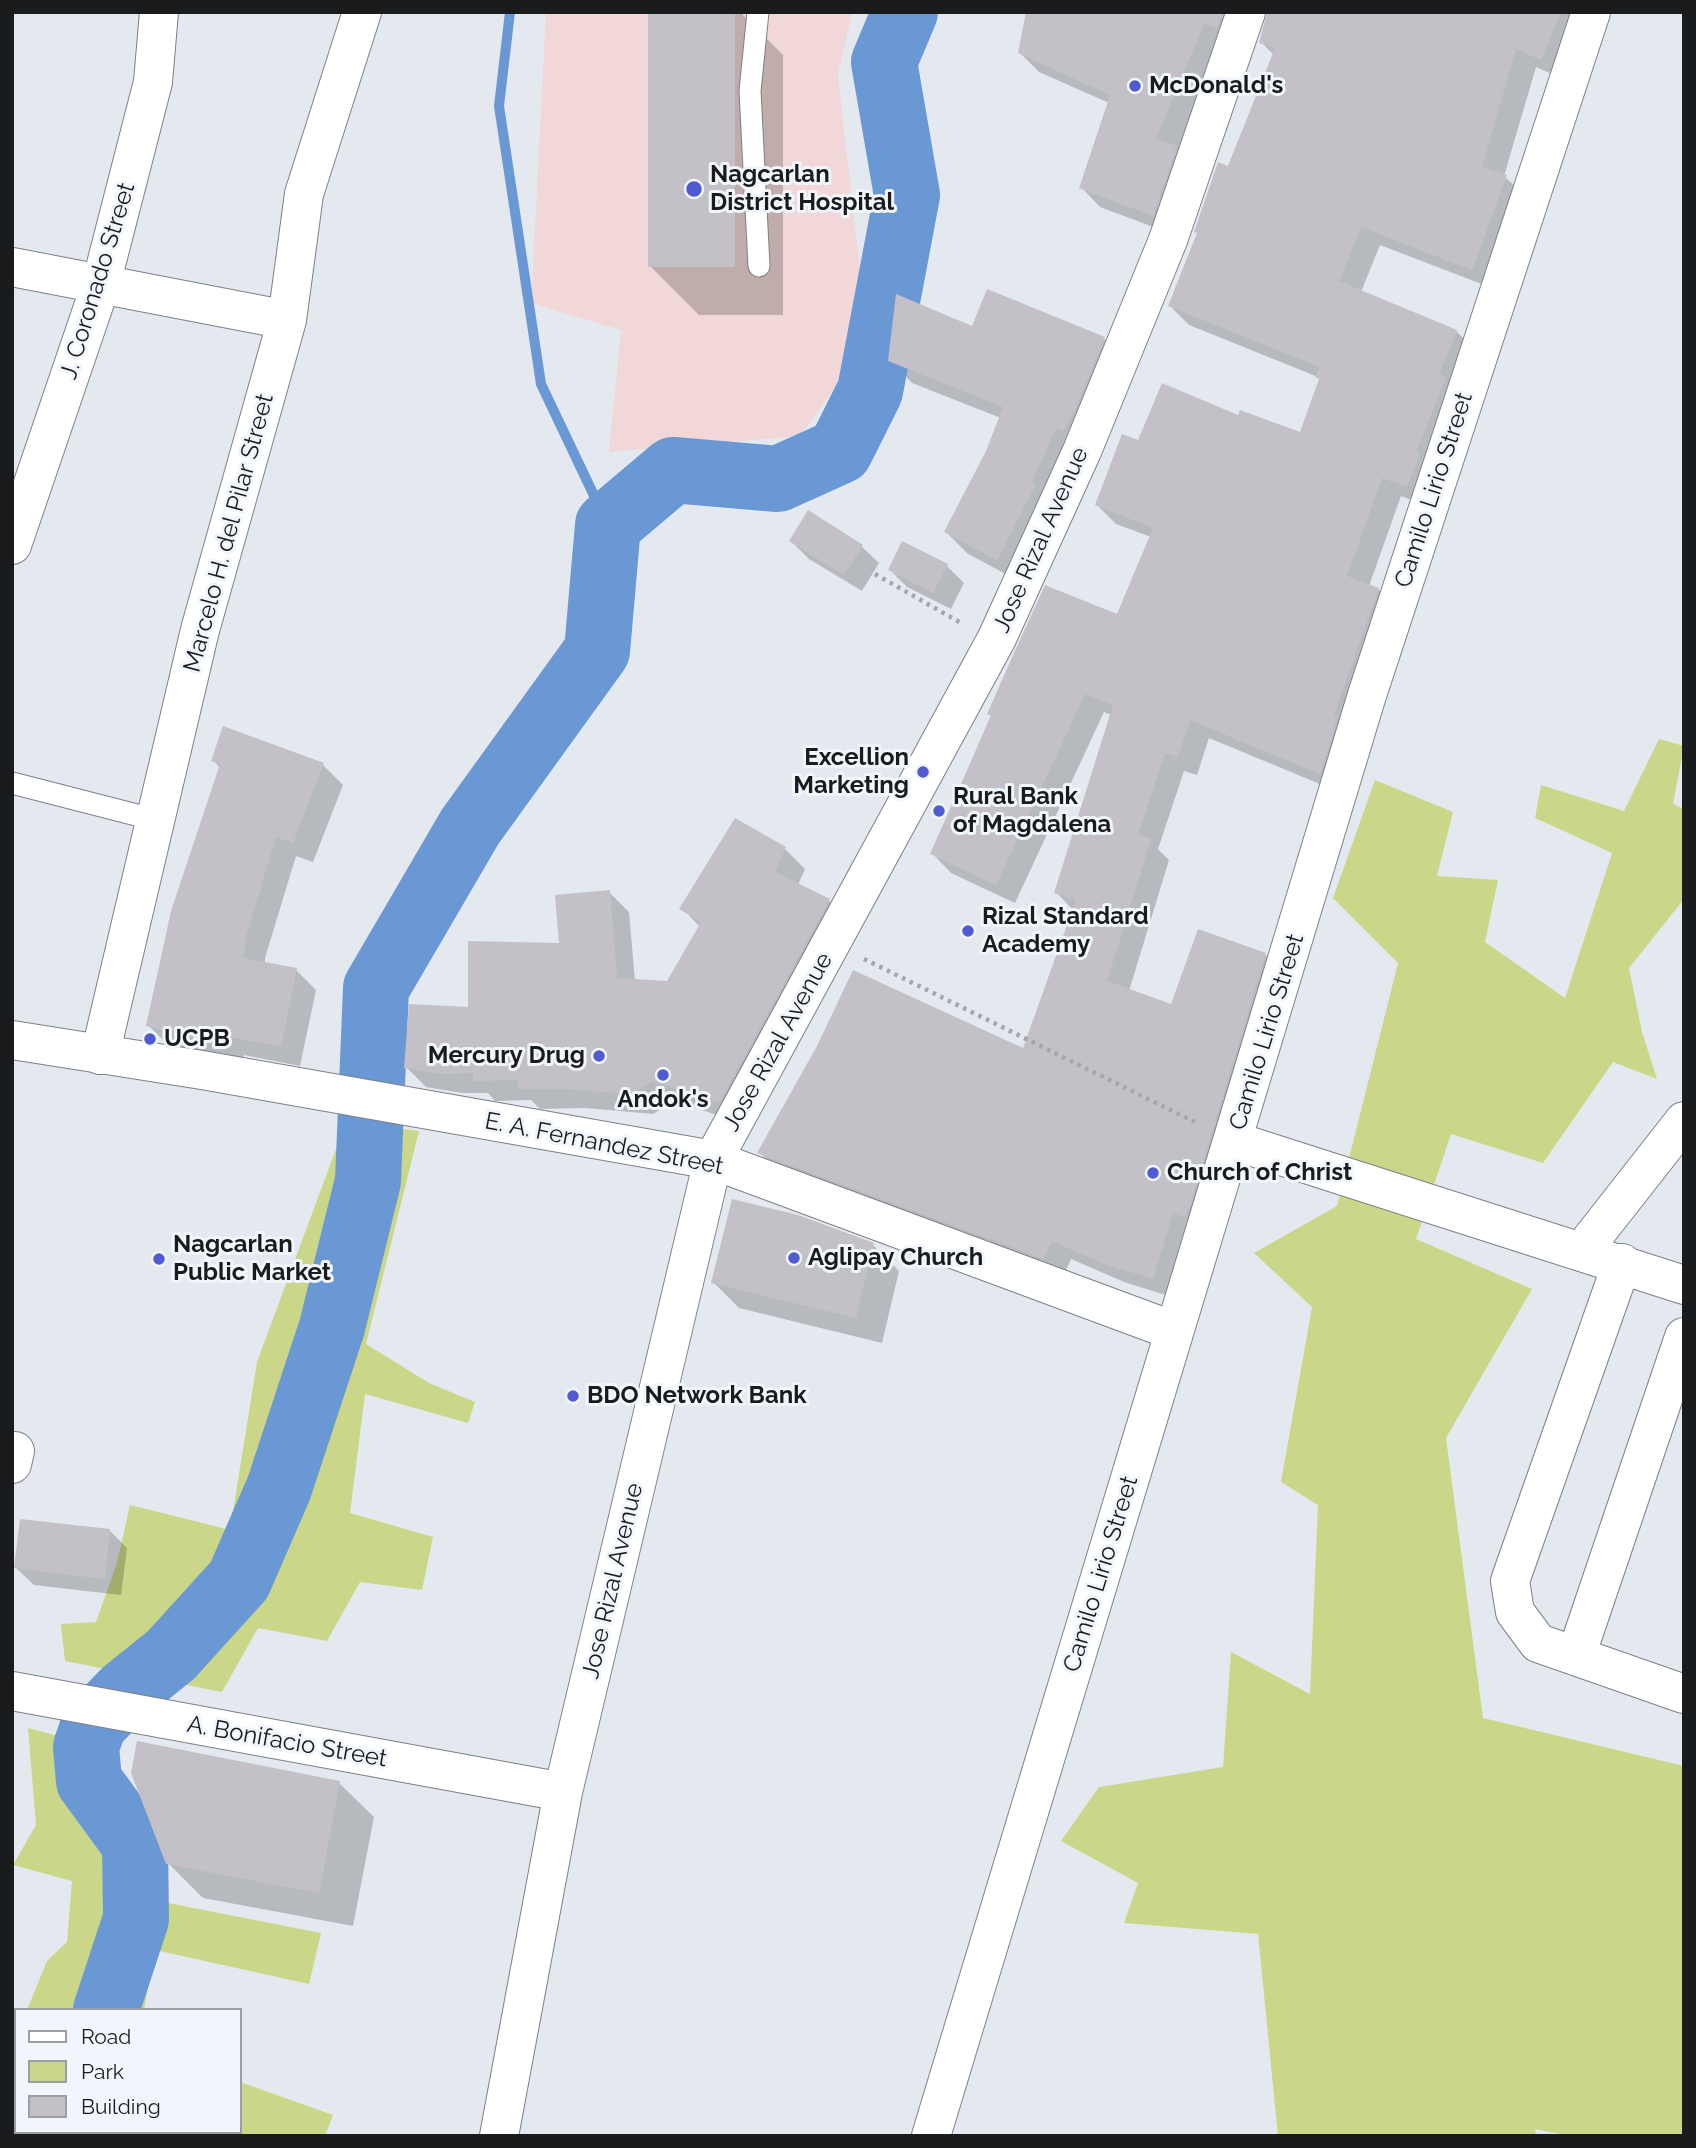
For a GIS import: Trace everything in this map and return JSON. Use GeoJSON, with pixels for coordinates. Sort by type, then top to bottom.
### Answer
{"type":"FeatureCollection","features":[{"type":"Feature","properties":{"kind":"street","name":"J. Coronado Street"},"geometry":{"type":"LineString","coordinates":[[12,545],[102,284],[153,82],[159,12]]}},
{"type":"Feature","properties":{"kind":"street","name":"Marcelo H. del Pilar Street"},"geometry":{"type":"LineString","coordinates":[[100,1055],[200,630],[287,320],[304,194],[362,12]]}},
{"type":"Feature","properties":{"kind":"street","name":"Jose Rizal Avenue"},"geometry":{"type":"LineString","coordinates":[[499,2136],[562,1792],[713,1160],[998,638],[1082,451],[1168,240],[1246,12]]}},
{"type":"Feature","properties":{"kind":"street","name":"Camilo Lirio Street"},"geometry":{"type":"LineString","coordinates":[[931,2136],[1367,695],[1591,12]]}},
{"type":"Feature","properties":{"kind":"street"},"geometry":{"type":"LineString","coordinates":[[12,267],[287,320]]}},
{"type":"Feature","properties":{"kind":"street","name":"E. A. Fernandez Street"},"geometry":{"type":"LineString","coordinates":[[12,1040],[713,1160],[1174,1331]]}},
{"type":"Feature","properties":{"kind":"street"},"geometry":{"type":"LineString","coordinates":[[1582,1251],[1684,1121]]}},
{"type":"Feature","properties":{"kind":"street"},"geometry":{"type":"LineString","coordinates":[[1234,1141],[1684,1285]]}},
{"type":"Feature","properties":{"kind":"street"},"geometry":{"type":"LineString","coordinates":[[1622,1264],[1510,1581],[1515,1612],[1538,1643],[1684,1694]]}},
{"type":"Feature","properties":{"kind":"street"},"geometry":{"type":"LineString","coordinates":[[1576,1656],[1684,1337]]}},
{"type":"Feature","properties":{"kind":"street","name":"A. Bonifacio Street"},"geometry":{"type":"LineString","coordinates":[[25,1694],[562,1792]]}},
{"type":"Feature","properties":{"kind":"lane"},"geometry":{"type":"LineString","coordinates":[[758,12],[750,91],[759,266]]}},
{"type":"Feature","properties":{"kind":"lane"},"geometry":{"type":"LineString","coordinates":[[12,783],[156,820]]}},
{"type":"Feature","properties":{"kind":"path"},"geometry":{"type":"LineString","coordinates":[[875,574],[953,619],[998,638]]}},
{"type":"Feature","properties":{"kind":"path"},"geometry":{"type":"LineString","coordinates":[[833,943],[1234,1141]]}},
{"type":"Feature","properties":{"kind":"shaded area","name":"Nagcarlan District Hospital"},"geometry":{"type":"Polygon","coordinates":[[[546,12],[852,12],[838,75],[868,341],[800,436],[609,452],[621,330],[531,303],[546,12]]]}},
{"type":"Feature","properties":{"kind":"green space"},"geometry":{"type":"Polygon","coordinates":[[[1659,739],[1684,746],[1673,804],[1684,809],[1684,899],[1629,968],[1642,1032],[1657,1079],[1613,1062],[1543,1163],[1451,1134],[1416,1239],[1532,1289],[1446,1438],[1483,1718],[1684,1766],[1684,2136],[1570,2136],[1535,2129],[1536,2136],[1278,2136],[1258,1934],[1124,1923],[1138,1883],[1061,1841],[1099,1787],[1223,1767],[1231,1652],[1310,1694],[1318,1505],[1281,1482],[1312,1307],[1254,1253],[1337,1206],[1398,963],[1333,898],[1375,780],[1453,812],[1437,876],[1498,880],[1485,942],[1565,998],[1612,853],[1535,818],[1541,785],[1624,811],[1659,739]]]}},
{"type":"Feature","properties":{"kind":"green space"},"geometry":{"type":"Polygon","coordinates":[[[346,1122],[419,1131],[366,1344],[429,1383],[475,1402],[468,1423],[365,1394],[350,1513],[433,1537],[422,1590],[360,1582],[327,1641],[258,1628],[222,1692],[65,1661],[61,1624],[96,1622],[117,1563],[130,1505],[230,1530],[257,1362],[346,1122]]]}},
{"type":"Feature","properties":{"kind":"green space"},"geometry":{"type":"Polygon","coordinates":[[[28,1728],[96,1746],[127,1849],[122,1881],[168,1903],[321,1933],[309,1984],[155,1950],[144,2008],[28,2008],[47,1961],[67,1942],[72,1881],[13,1865],[36,1825],[28,1728]]]}},
{"type":"Feature","properties":{"kind":"green space"},"geometry":{"type":"Polygon","coordinates":[[[242,2083],[333,2115],[325,2136],[12,2136],[12,2116],[14,2134],[242,2134],[242,2083]]]}},
{"type":"Feature","properties":{"kind":"building"},"geometry":{"type":"Polygon","coordinates":[[[648,12],[735,12],[735,267],[648,267],[648,12]]]}},
{"type":"Feature","properties":{"kind":"building"},"geometry":{"type":"Polygon","coordinates":[[[1026,12],[1223,12],[1217,28],[1204,24],[1156,138],[1177,146],[1153,216],[1079,188],[1110,95],[1018,53],[1026,12]]]}},
{"type":"Feature","properties":{"kind":"building"},"geometry":{"type":"Polygon","coordinates":[[[1267,12],[1561,12],[1541,60],[1516,49],[1482,167],[1507,175],[1472,270],[1361,227],[1339,281],[1457,330],[1439,374],[1446,377],[1416,452],[1420,454],[1407,487],[1382,478],[1347,576],[1379,588],[1334,715],[1338,716],[1320,774],[1190,720],[1178,757],[1165,753],[1138,835],[1151,839],[1107,981],[1171,1004],[1198,929],[1266,953],[1191,1202],[1185,1217],[1173,1213],[1153,1279],[1104,1264],[1052,1241],[1044,1259],[757,1153],[817,1046],[853,970],[1023,1048],[1076,900],[1054,893],[1113,705],[1085,694],[996,885],[930,854],[991,716],[987,714],[1014,653],[1045,585],[1117,614],[1153,528],[1095,505],[1122,434],[1138,440],[1162,383],[1238,415],[1240,410],[1300,432],[1319,379],[1315,377],[1320,367],[1168,306],[1197,233],[1194,232],[1218,162],[1228,166],[1275,48],[1259,43],[1267,12]]]}},
{"type":"Feature","properties":{"kind":"building"},"geometry":{"type":"Polygon","coordinates":[[[987,289],[1105,337],[1075,410],[1063,431],[1056,428],[1032,482],[1036,484],[997,560],[944,532],[986,451],[1003,407],[888,361],[896,294],[972,326],[987,289]]]}},
{"type":"Feature","properties":{"kind":"building"},"geometry":{"type":"Polygon","coordinates":[[[808,510],[863,545],[844,575],[789,541],[808,510]]]}},
{"type":"Feature","properties":{"kind":"building"},"geometry":{"type":"Polygon","coordinates":[[[902,541],[948,564],[933,593],[888,570],[902,541]]]}},
{"type":"Feature","properties":{"kind":"building"},"geometry":{"type":"Polygon","coordinates":[[[223,726],[324,763],[293,843],[276,837],[246,937],[243,958],[297,968],[281,1047],[225,1036],[222,1045],[146,1026],[171,911],[220,764],[211,761],[223,726]]]}},
{"type":"Feature","properties":{"kind":"building"},"geometry":{"type":"Polygon","coordinates":[[[735,818],[786,847],[775,872],[830,899],[719,1103],[653,1081],[632,1094],[518,1089],[518,1080],[473,1081],[473,1073],[442,1074],[404,1068],[409,1004],[468,1007],[468,941],[559,943],[555,895],[610,890],[617,978],[667,981],[701,922],[679,909],[735,818]]]}},
{"type":"Feature","properties":{"kind":"building","name":"Aglipay Church"},"geometry":{"type":"Polygon","coordinates":[[[732,1199],[798,1215],[874,1243],[856,1318],[711,1283],[732,1199]]]}},
{"type":"Feature","properties":{"kind":"building"},"geometry":{"type":"Polygon","coordinates":[[[20,1519],[110,1529],[105,1579],[14,1568],[20,1519]]]}},
{"type":"Feature","properties":{"kind":"building"},"geometry":{"type":"Polygon","coordinates":[[[137,1741],[340,1781],[319,1893],[166,1864],[131,1773],[137,1741]]]}},
{"type":"Feature","properties":{"kind":"waterway"},"geometry":{"type":"LineString","coordinates":[[510,12],[499,106],[541,384],[608,525]]}},
{"type":"Feature","properties":{"kind":"waterway"},"geometry":{"type":"LineString","coordinates":[[107,2008],[136,1919],[135,1844],[89,1781],[86,1747],[94,1724],[125,1692],[171,1655],[239,1580],[279,1488],[332,1327],[368,1181],[376,988],[470,827],[597,651],[608,525],[673,470],[778,479],[840,451],[870,391],[907,195],[884,62],[905,12]]}},
{"type":"Feature","properties":{"kind":"place","name":"McDonald's"},"geometry":{"type":"Point","coordinates":[1135,86]}},
{"type":"Feature","properties":{"kind":"place","name":"Nagcarlan District Hospital"},"geometry":{"type":"Point","coordinates":[694,189]}},
{"type":"Feature","properties":{"kind":"place","name":"Excellion Marketing"},"geometry":{"type":"Point","coordinates":[923,772]}},
{"type":"Feature","properties":{"kind":"place","name":"Rural Bank of Magdalena"},"geometry":{"type":"Point","coordinates":[939,811]}},
{"type":"Feature","properties":{"kind":"place","name":"Rizal Standard Academy"},"geometry":{"type":"Point","coordinates":[968,931]}},
{"type":"Feature","properties":{"kind":"place","name":"UCPB"},"geometry":{"type":"Point","coordinates":[150,1039]}},
{"type":"Feature","properties":{"kind":"place","name":"Mercury Drug"},"geometry":{"type":"Point","coordinates":[599,1056]}},
{"type":"Feature","properties":{"kind":"place","name":"Andok's"},"geometry":{"type":"Point","coordinates":[663,1075]}},
{"type":"Feature","properties":{"kind":"place","name":"Church of Christ"},"geometry":{"type":"Point","coordinates":[1153,1173]}},
{"type":"Feature","properties":{"kind":"place","name":"Aglipay Church"},"geometry":{"type":"Point","coordinates":[794,1258]}},
{"type":"Feature","properties":{"kind":"place","name":"Nagcarlan Public Market"},"geometry":{"type":"Point","coordinates":[159,1259]}},
{"type":"Feature","properties":{"kind":"place","name":"BDO Network Bank"},"geometry":{"type":"Point","coordinates":[573,1396]}}]}
